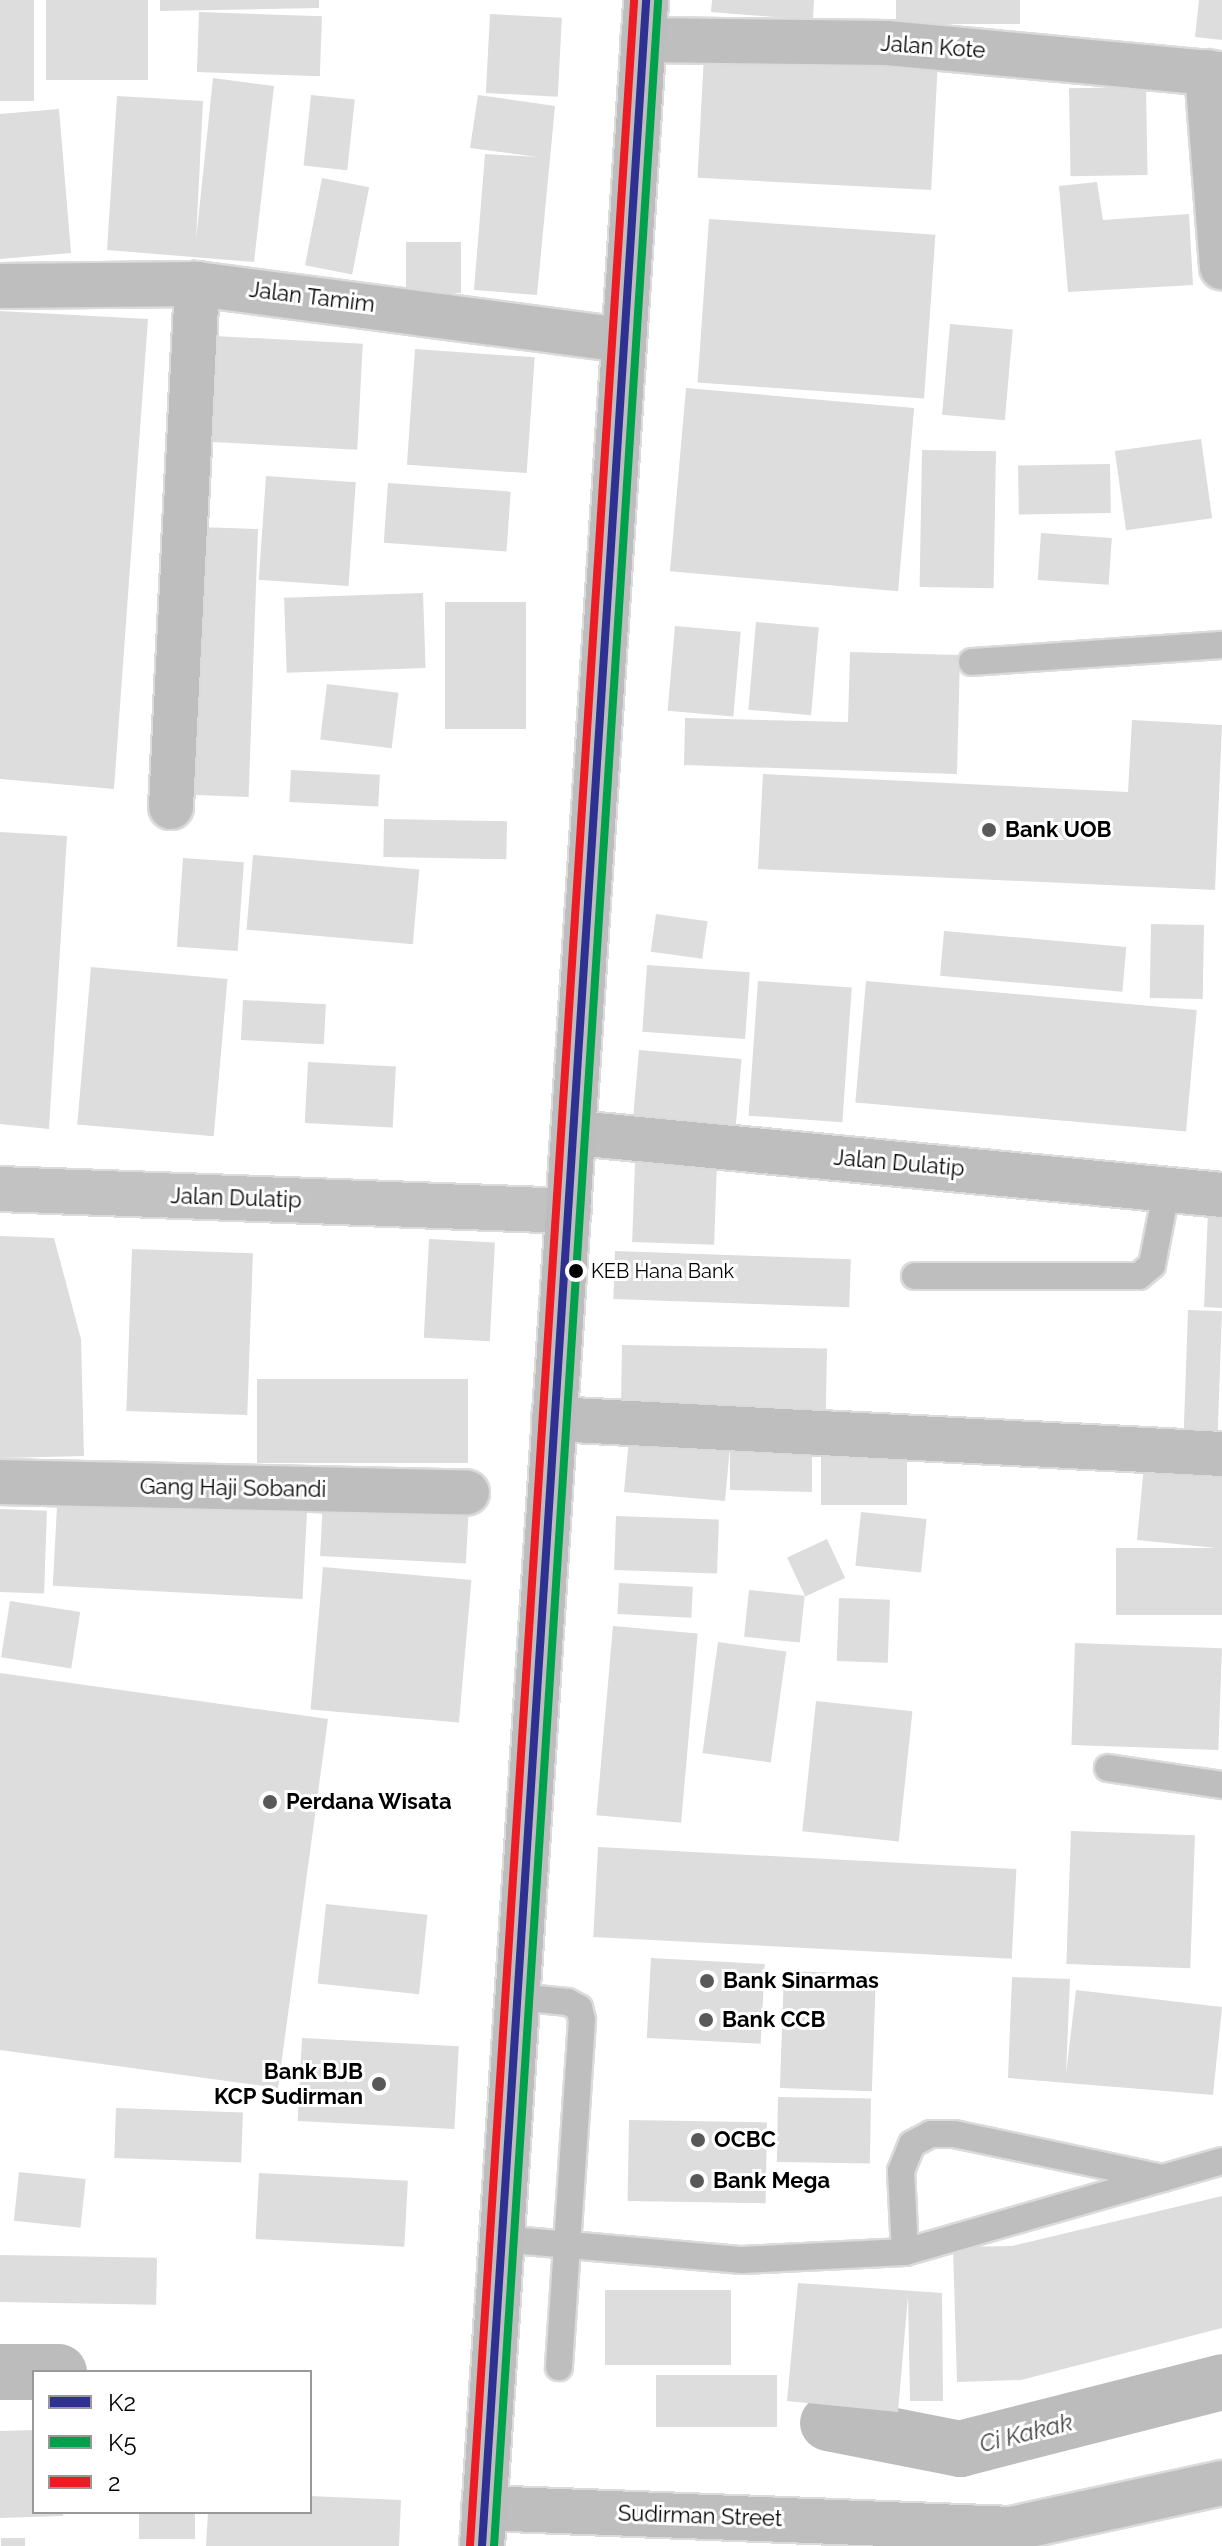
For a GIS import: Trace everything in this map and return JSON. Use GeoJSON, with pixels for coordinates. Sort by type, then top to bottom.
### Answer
{"type":"FeatureCollection","features":[{"type":"Feature","properties":{"kind":"main road"},"geometry":{"type":"LineString","coordinates":[[483,2527],[554,1419],[576,1133],[622,340],[645,20]]}},
{"type":"Feature","properties":{"kind":"street","name":"Jalan Kote"},"geometry":{"type":"LineString","coordinates":[[645,20],[1215,73]]}},
{"type":"Feature","properties":{"kind":"street"},"geometry":{"type":"LineString","coordinates":[[1215,73],[1222,267]]}},
{"type":"Feature","properties":{"kind":"street"},"geometry":{"type":"LineString","coordinates":[[171,807],[197,284]]}},
{"type":"Feature","properties":{"kind":"street","name":"Jalan Tamim"},"geometry":{"type":"LineString","coordinates":[[0,286],[197,284],[622,340]]}},
{"type":"Feature","properties":{"kind":"street","name":"Jalan Dulatip"},"geometry":{"type":"LineString","coordinates":[[576,1133],[1222,1195]]}},
{"type":"Feature","properties":{"kind":"street","name":"Jalan Dulatip"},"geometry":{"type":"LineString","coordinates":[[0,1189],[569,1211]]}},
{"type":"Feature","properties":{"kind":"street"},"geometry":{"type":"LineString","coordinates":[[554,1419],[1222,1454]]}},
{"type":"Feature","properties":{"kind":"street","name":"Gang Haji Sobandi"},"geometry":{"type":"LineString","coordinates":[[0,1482],[467,1493]]}},
{"type":"Feature","properties":{"kind":"street","name":"Sudirman Street"},"geometry":{"type":"LineString","coordinates":[[483,2527],[915,2535],[1011,2529],[1222,2483]]}},
{"type":"Feature","properties":{"kind":"lane"},"geometry":{"type":"LineString","coordinates":[[972,662],[1222,645]]}},
{"type":"Feature","properties":{"kind":"lane"},"geometry":{"type":"LineString","coordinates":[[915,1276],[1139,1276],[1152,1265],[1167,1188]]}},
{"type":"Feature","properties":{"kind":"lane"},"geometry":{"type":"LineString","coordinates":[[1108,1768],[1222,1785]]}},
{"type":"Feature","properties":{"kind":"lane"},"geometry":{"type":"LineString","coordinates":[[516,1997],[568,2002],[579,2008],[582,2020],[559,2367]]}},
{"type":"Feature","properties":{"kind":"lane"},"geometry":{"type":"LineString","coordinates":[[905,2252],[901,2171],[912,2144],[931,2134],[954,2134],[1168,2179]]}},
{"type":"Feature","properties":{"kind":"lane"},"geometry":{"type":"LineString","coordinates":[[501,2239],[742,2260],[905,2252],[1168,2179],[1222,2161]]}},
{"type":"Feature","properties":{"kind":"building"},"geometry":{"type":"Polygon","coordinates":[[[0,0],[34,0],[34,101],[0,101],[0,0]]]}},
{"type":"Feature","properties":{"kind":"building"},"geometry":{"type":"Polygon","coordinates":[[[46,0],[148,0],[148,80],[46,80],[46,0]]]}},
{"type":"Feature","properties":{"kind":"building"},"geometry":{"type":"Polygon","coordinates":[[[160,0],[319,0],[319,8],[160,11],[160,0]]]}},
{"type":"Feature","properties":{"kind":"building"},"geometry":{"type":"Polygon","coordinates":[[[712,0],[814,0],[813,20],[711,12],[712,0]]]}},
{"type":"Feature","properties":{"kind":"building"},"geometry":{"type":"Polygon","coordinates":[[[896,0],[1020,0],[1020,24],[896,24],[896,0]]]}},
{"type":"Feature","properties":{"kind":"building"},"geometry":{"type":"Polygon","coordinates":[[[1199,0],[1222,0],[1222,40],[1195,37],[1199,0]]]}},
{"type":"Feature","properties":{"kind":"building"},"geometry":{"type":"Polygon","coordinates":[[[199,12],[322,16],[320,76],[197,72],[199,12]]]}},
{"type":"Feature","properties":{"kind":"building"},"geometry":{"type":"Polygon","coordinates":[[[490,14],[562,18],[558,97],[486,93],[490,14]]]}},
{"type":"Feature","properties":{"kind":"building"},"geometry":{"type":"Polygon","coordinates":[[[704,54],[938,66],[931,190],[698,178],[704,54]]]}},
{"type":"Feature","properties":{"kind":"building"},"geometry":{"type":"Polygon","coordinates":[[[213,78],[274,86],[254,262],[107,250],[117,96],[203,101],[196,240],[213,78]]]}},
{"type":"Feature","properties":{"kind":"building"},"geometry":{"type":"Polygon","coordinates":[[[1146,87],[1148,175],[1071,176],[1069,88],[1146,87]]]}},
{"type":"Feature","properties":{"kind":"building"},"geometry":{"type":"Polygon","coordinates":[[[311,95],[355,100],[347,170],[304,166],[311,95]]]}},
{"type":"Feature","properties":{"kind":"building"},"geometry":{"type":"Polygon","coordinates":[[[478,95],[555,106],[537,295],[474,290],[485,154],[538,157],[470,148],[478,95]]]}},
{"type":"Feature","properties":{"kind":"building"},"geometry":{"type":"Polygon","coordinates":[[[59,109],[71,253],[0,259],[0,114],[59,109]]]}},
{"type":"Feature","properties":{"kind":"building"},"geometry":{"type":"Polygon","coordinates":[[[322,178],[369,187],[352,275],[305,265],[322,178]]]}},
{"type":"Feature","properties":{"kind":"building"},"geometry":{"type":"Polygon","coordinates":[[[1097,182],[1103,220],[1189,214],[1193,285],[1068,292],[1059,186],[1097,182]]]}},
{"type":"Feature","properties":{"kind":"building"},"geometry":{"type":"Polygon","coordinates":[[[709,219],[935,235],[924,398],[698,383],[709,219]]]}},
{"type":"Feature","properties":{"kind":"building"},"geometry":{"type":"Polygon","coordinates":[[[406,242],[461,242],[461,293],[406,293],[406,242]]]}},
{"type":"Feature","properties":{"kind":"building"},"geometry":{"type":"Polygon","coordinates":[[[0,311],[148,319],[114,789],[0,779],[0,311]]]}},
{"type":"Feature","properties":{"kind":"building"},"geometry":{"type":"Polygon","coordinates":[[[950,324],[1013,329],[1005,420],[942,415],[950,324]]]}},
{"type":"Feature","properties":{"kind":"building"},"geometry":{"type":"Polygon","coordinates":[[[214,336],[363,344],[357,450],[208,442],[214,336]]]}},
{"type":"Feature","properties":{"kind":"building"},"geometry":{"type":"Polygon","coordinates":[[[415,349],[535,357],[527,473],[407,465],[415,349]]]}},
{"type":"Feature","properties":{"kind":"building"},"geometry":{"type":"Polygon","coordinates":[[[686,388],[914,408],[898,591],[670,571],[686,388]]]}},
{"type":"Feature","properties":{"kind":"building"},"geometry":{"type":"Polygon","coordinates":[[[1201,439],[1212,518],[1126,530],[1115,451],[1201,439]]]}},
{"type":"Feature","properties":{"kind":"building"},"geometry":{"type":"Polygon","coordinates":[[[922,450],[996,451],[994,588],[920,587],[922,450]]]}},
{"type":"Feature","properties":{"kind":"building"},"geometry":{"type":"Polygon","coordinates":[[[1110,464],[1111,513],[1019,515],[1018,466],[1110,464]]]}},
{"type":"Feature","properties":{"kind":"building"},"geometry":{"type":"Polygon","coordinates":[[[266,476],[356,482],[349,586],[259,580],[266,476]]]}},
{"type":"Feature","properties":{"kind":"building"},"geometry":{"type":"Polygon","coordinates":[[[388,483],[511,492],[507,551],[384,543],[388,483]]]}},
{"type":"Feature","properties":{"kind":"building"},"geometry":{"type":"Polygon","coordinates":[[[198,527],[258,529],[249,797],[189,795],[198,527]]]}},
{"type":"Feature","properties":{"kind":"building"},"geometry":{"type":"Polygon","coordinates":[[[1041,533],[1112,538],[1109,585],[1038,580],[1041,533]]]}},
{"type":"Feature","properties":{"kind":"building"},"geometry":{"type":"Polygon","coordinates":[[[423,593],[426,668],[287,673],[284,598],[423,593]]]}},
{"type":"Feature","properties":{"kind":"building"},"geometry":{"type":"Polygon","coordinates":[[[445,602],[526,602],[526,729],[445,729],[445,602]]]}},
{"type":"Feature","properties":{"kind":"building"},"geometry":{"type":"Polygon","coordinates":[[[756,622],[819,627],[811,715],[748,710],[756,622]]]}},
{"type":"Feature","properties":{"kind":"building"},"geometry":{"type":"Polygon","coordinates":[[[675,626],[741,632],[733,716],[668,711],[675,626]]]}},
{"type":"Feature","properties":{"kind":"building","name":"Bank UOB"},"geometry":{"type":"Polygon","coordinates":[[[850,652],[960,655],[957,774],[684,765],[685,718],[848,722],[850,652]]]}},
{"type":"Feature","properties":{"kind":"building"},"geometry":{"type":"Polygon","coordinates":[[[327,684],[398,693],[392,748],[320,740],[327,684]]]}},
{"type":"Feature","properties":{"kind":"building","name":"Bank UOB"},"geometry":{"type":"Polygon","coordinates":[[[1132,720],[1222,725],[1215,890],[758,869],[763,774],[1128,792],[1132,720]]]}},
{"type":"Feature","properties":{"kind":"building"},"geometry":{"type":"Polygon","coordinates":[[[291,770],[380,775],[378,807],[289,802],[291,770]]]}},
{"type":"Feature","properties":{"kind":"building"},"geometry":{"type":"Polygon","coordinates":[[[384,819],[507,821],[506,859],[383,857],[384,819]]]}},
{"type":"Feature","properties":{"kind":"building"},"geometry":{"type":"Polygon","coordinates":[[[0,832],[67,836],[49,1129],[0,1124],[0,832]]]}},
{"type":"Feature","properties":{"kind":"building"},"geometry":{"type":"Polygon","coordinates":[[[253,855],[419,870],[413,944],[246,930],[253,855]]]}},
{"type":"Feature","properties":{"kind":"building"},"geometry":{"type":"Polygon","coordinates":[[[183,858],[244,862],[238,951],[177,947],[183,858]]]}},
{"type":"Feature","properties":{"kind":"building"},"geometry":{"type":"Polygon","coordinates":[[[656,914],[707,921],[702,959],[651,952],[656,914]]]}},
{"type":"Feature","properties":{"kind":"building"},"geometry":{"type":"Polygon","coordinates":[[[1151,924],[1204,925],[1203,999],[1150,998],[1151,924]]]}},
{"type":"Feature","properties":{"kind":"building"},"geometry":{"type":"Polygon","coordinates":[[[944,931],[1126,947],[1122,992],[940,976],[944,931]]]}},
{"type":"Feature","properties":{"kind":"building"},"geometry":{"type":"Polygon","coordinates":[[[647,965],[750,972],[745,1039],[642,1032],[647,965]]]}},
{"type":"Feature","properties":{"kind":"building"},"geometry":{"type":"Polygon","coordinates":[[[91,967],[227,979],[214,1136],[77,1124],[91,967]]]}},
{"type":"Feature","properties":{"kind":"building"},"geometry":{"type":"Polygon","coordinates":[[[758,981],[852,988],[842,1122],[749,1116],[758,981]]]}},
{"type":"Feature","properties":{"kind":"building"},"geometry":{"type":"Polygon","coordinates":[[[866,981],[1197,1010],[1186,1131],[855,1103],[866,981]]]}},
{"type":"Feature","properties":{"kind":"building"},"geometry":{"type":"Polygon","coordinates":[[[243,1000],[326,1004],[324,1044],[241,1040],[243,1000]]]}},
{"type":"Feature","properties":{"kind":"building"},"geometry":{"type":"Polygon","coordinates":[[[639,1050],[742,1059],[735,1135],[632,1126],[639,1050]]]}},
{"type":"Feature","properties":{"kind":"building"},"geometry":{"type":"Polygon","coordinates":[[[308,1062],[396,1067],[393,1128],[305,1123],[308,1062]]]}},
{"type":"Feature","properties":{"kind":"building"},"geometry":{"type":"Polygon","coordinates":[[[635,1161],[717,1164],[714,1245],[632,1242],[635,1161]]]}},
{"type":"Feature","properties":{"kind":"building"},"geometry":{"type":"Polygon","coordinates":[[[1208,1211],[1222,1212],[1222,1308],[1204,1307],[1208,1211]]]}},
{"type":"Feature","properties":{"kind":"building"},"geometry":{"type":"Polygon","coordinates":[[[0,1236],[54,1238],[81,1339],[84,1456],[0,1458],[0,1236]]]}},
{"type":"Feature","properties":{"kind":"building"},"geometry":{"type":"Polygon","coordinates":[[[429,1239],[495,1242],[490,1341],[424,1338],[429,1239]]]}},
{"type":"Feature","properties":{"kind":"building"},"geometry":{"type":"Polygon","coordinates":[[[132,1249],[253,1253],[247,1415],[126,1411],[132,1249]]]}},
{"type":"Feature","properties":{"kind":"building"},"geometry":{"type":"Polygon","coordinates":[[[615,1251],[851,1259],[849,1307],[613,1299],[615,1251]]]}},
{"type":"Feature","properties":{"kind":"building"},"geometry":{"type":"Polygon","coordinates":[[[1188,1310],[1222,1311],[1217,1442],[1183,1441],[1188,1310]]]}},
{"type":"Feature","properties":{"kind":"building"},"geometry":{"type":"Polygon","coordinates":[[[622,1345],[827,1349],[826,1420],[621,1416],[622,1345]]]}},
{"type":"Feature","properties":{"kind":"building"},"geometry":{"type":"Polygon","coordinates":[[[257,1379],[468,1379],[468,1463],[257,1463],[257,1379]]]}},
{"type":"Feature","properties":{"kind":"building"},"geometry":{"type":"Polygon","coordinates":[[[630,1428],[812,1439],[812,1492],[730,1490],[730,1447],[725,1501],[624,1492],[630,1428]]]}},
{"type":"Feature","properties":{"kind":"building"},"geometry":{"type":"Polygon","coordinates":[[[821,1448],[907,1448],[907,1505],[821,1505],[821,1448]]]}},
{"type":"Feature","properties":{"kind":"building"},"geometry":{"type":"Polygon","coordinates":[[[1144,1465],[1222,1473],[1222,1615],[1116,1615],[1116,1548],[1216,1548],[1137,1540],[1144,1465]]]}},
{"type":"Feature","properties":{"kind":"building"},"geometry":{"type":"Polygon","coordinates":[[[58,1487],[308,1500],[302,1599],[53,1586],[58,1487]]]}},
{"type":"Feature","properties":{"kind":"building"},"geometry":{"type":"Polygon","coordinates":[[[323,1500],[469,1508],[466,1564],[320,1556],[323,1500]]]}},
{"type":"Feature","properties":{"kind":"building"},"geometry":{"type":"Polygon","coordinates":[[[0,1509],[47,1511],[44,1594],[0,1592],[0,1509]]]}},
{"type":"Feature","properties":{"kind":"building"},"geometry":{"type":"Polygon","coordinates":[[[861,1512],[927,1519],[921,1573],[855,1566],[861,1512]]]}},
{"type":"Feature","properties":{"kind":"building"},"geometry":{"type":"Polygon","coordinates":[[[616,1516],[719,1520],[717,1574],[614,1570],[616,1516]]]}},
{"type":"Feature","properties":{"kind":"building"},"geometry":{"type":"Polygon","coordinates":[[[827,1539],[845,1578],[805,1597],[787,1558],[827,1539]]]}},
{"type":"Feature","properties":{"kind":"building"},"geometry":{"type":"Polygon","coordinates":[[[323,1567],[471,1580],[459,1722],[311,1709],[323,1567]]]}},
{"type":"Feature","properties":{"kind":"building"},"geometry":{"type":"Polygon","coordinates":[[[619,1583],[693,1587],[691,1618],[617,1614],[619,1583]]]}},
{"type":"Feature","properties":{"kind":"building"},"geometry":{"type":"Polygon","coordinates":[[[749,1590],[805,1596],[800,1643],[744,1637],[749,1590]]]}},
{"type":"Feature","properties":{"kind":"building"},"geometry":{"type":"Polygon","coordinates":[[[839,1598],[890,1600],[888,1663],[837,1661],[839,1598]]]}},
{"type":"Feature","properties":{"kind":"building"},"geometry":{"type":"Polygon","coordinates":[[[10,1601],[80,1612],[71,1668],[1,1657],[10,1601]]]}},
{"type":"Feature","properties":{"kind":"building"},"geometry":{"type":"Polygon","coordinates":[[[613,1626],[698,1633],[681,1823],[596,1815],[613,1626]]]}},
{"type":"Feature","properties":{"kind":"building"},"geometry":{"type":"Polygon","coordinates":[[[718,1642],[786,1652],[771,1763],[702,1753],[718,1642]]]}},
{"type":"Feature","properties":{"kind":"building"},"geometry":{"type":"Polygon","coordinates":[[[1075,1643],[1222,1648],[1218,1750],[1071,1745],[1075,1643]]]}},
{"type":"Feature","properties":{"kind":"building"},"geometry":{"type":"Polygon","coordinates":[[[0,1673],[328,1719],[278,2088],[0,2050],[0,1673]]]}},
{"type":"Feature","properties":{"kind":"building"},"geometry":{"type":"Polygon","coordinates":[[[816,1701],[912,1711],[899,1841],[802,1831],[816,1701]]]}},
{"type":"Feature","properties":{"kind":"building"},"geometry":{"type":"Polygon","coordinates":[[[1071,1831],[1195,1835],[1190,1968],[1066,1964],[1071,1831]]]}},
{"type":"Feature","properties":{"kind":"building"},"geometry":{"type":"Polygon","coordinates":[[[598,1847],[1016,1869],[1012,1959],[593,1937],[598,1847]]]}},
{"type":"Feature","properties":{"kind":"building"},"geometry":{"type":"Polygon","coordinates":[[[326,1904],[427,1915],[419,1994],[318,1984],[326,1904]]]}},
{"type":"Feature","properties":{"kind":"building"},"geometry":{"type":"Polygon","coordinates":[[[651,1958],[765,1964],[761,2044],[647,2038],[651,1958]]]}},
{"type":"Feature","properties":{"kind":"building"},"geometry":{"type":"Polygon","coordinates":[[[784,1971],[876,1974],[872,2091],[780,2088],[784,1971]]]}},
{"type":"Feature","properties":{"kind":"building"},"geometry":{"type":"Polygon","coordinates":[[[1012,1977],[1070,1979],[1066,2074],[1076,1990],[1222,2007],[1213,2095],[1008,2078],[1012,1977]]]}},
{"type":"Feature","properties":{"kind":"building","name":"Bank BJB KCP Sudirman"},"geometry":{"type":"Polygon","coordinates":[[[302,2038],[459,2046],[454,2129],[298,2121],[302,2038]]]}},
{"type":"Feature","properties":{"kind":"building"},"geometry":{"type":"Polygon","coordinates":[[[778,2097],[871,2099],[870,2164],[777,2162],[778,2097]]]}},
{"type":"Feature","properties":{"kind":"building"},"geometry":{"type":"Polygon","coordinates":[[[116,2108],[243,2112],[241,2162],[114,2158],[116,2108]]]}},
{"type":"Feature","properties":{"kind":"building"},"geometry":{"type":"Polygon","coordinates":[[[629,2120],[767,2122],[766,2203],[628,2201],[629,2120]]]}},
{"type":"Feature","properties":{"kind":"building"},"geometry":{"type":"Polygon","coordinates":[[[19,2172],[86,2179],[81,2228],[14,2221],[19,2172]]]}},
{"type":"Feature","properties":{"kind":"building"},"geometry":{"type":"Polygon","coordinates":[[[259,2173],[408,2181],[404,2247],[256,2239],[259,2173]]]}},
{"type":"Feature","properties":{"kind":"building"},"geometry":{"type":"Polygon","coordinates":[[[1222,2196],[1222,2328],[1021,2380],[957,2382],[953,2247],[1012,2246],[1222,2196]]]}},
{"type":"Feature","properties":{"kind":"building"},"geometry":{"type":"Polygon","coordinates":[[[0,2255],[157,2258],[156,2305],[0,2302],[0,2255]]]}},
{"type":"Feature","properties":{"kind":"building"},"geometry":{"type":"Polygon","coordinates":[[[798,2283],[942,2293],[943,2401],[910,2401],[908,2296],[898,2412],[787,2401],[798,2283]]]}},
{"type":"Feature","properties":{"kind":"building"},"geometry":{"type":"Polygon","coordinates":[[[605,2290],[731,2290],[731,2365],[605,2365],[605,2290]]]}},
{"type":"Feature","properties":{"kind":"building"},"geometry":{"type":"Polygon","coordinates":[[[656,2375],[777,2375],[777,2427],[656,2427],[656,2375]]]}},
{"type":"Feature","properties":{"kind":"building"},"geometry":{"type":"Polygon","coordinates":[[[32,2430],[32,2514],[63,2516],[0,2518],[0,2431],[32,2430]]]}},
{"type":"Feature","properties":{"kind":"building"},"geometry":{"type":"Polygon","coordinates":[[[312,2496],[401,2500],[399,2546],[206,2546],[208,2514],[312,2514],[312,2496]]]}},
{"type":"Feature","properties":{"kind":"building"},"geometry":{"type":"Polygon","coordinates":[[[139,2514],[195,2514],[195,2539],[139,2539],[139,2514]]]}},
{"type":"Feature","properties":{"kind":"building"},"geometry":{"type":"Polygon","coordinates":[[[1,2538],[25,2538],[25,2546],[1,2546],[1,2538]]]}},
{"type":"Feature","properties":{"kind":"waterway","name":"Ci Kakak"},"geometry":{"type":"LineString","coordinates":[[0,2372],[32,2372]]}},
{"type":"Feature","properties":{"kind":"waterway","name":"Ci Kakak"},"geometry":{"type":"LineString","coordinates":[[828,2423],[960,2449],[1222,2382]]}},
{"type":"Feature","properties":{"kind":"transit line","name":"2"},"geometry":{"type":"LineString","coordinates":[[470,2545],[634,0]]}},
{"type":"Feature","properties":{"kind":"transit line","name":"K2"},"geometry":{"type":"LineString","coordinates":[[482,2546],[646,0]]}},
{"type":"Feature","properties":{"kind":"transit line","name":"K5"},"geometry":{"type":"LineString","coordinates":[[494,2546],[658,1]]}},
{"type":"Feature","properties":{"kind":"place","name":"Bank UOB"},"geometry":{"type":"Point","coordinates":[989,830]}},
{"type":"Feature","properties":{"kind":"place","name":"KEB Hana Bank"},"geometry":{"type":"Point","coordinates":[576,1271]}},
{"type":"Feature","properties":{"kind":"place","name":"Perdana Wisata"},"geometry":{"type":"Point","coordinates":[270,1802]}},
{"type":"Feature","properties":{"kind":"place","name":"Bank Sinarmas"},"geometry":{"type":"Point","coordinates":[707,1981]}},
{"type":"Feature","properties":{"kind":"place","name":"Bank CCB"},"geometry":{"type":"Point","coordinates":[706,2020]}},
{"type":"Feature","properties":{"kind":"place","name":"Bank BJB KCP Sudirman"},"geometry":{"type":"Point","coordinates":[379,2084]}},
{"type":"Feature","properties":{"kind":"place","name":"OCBC"},"geometry":{"type":"Point","coordinates":[698,2140]}},
{"type":"Feature","properties":{"kind":"place","name":"Bank Mega"},"geometry":{"type":"Point","coordinates":[697,2181]}}]}
